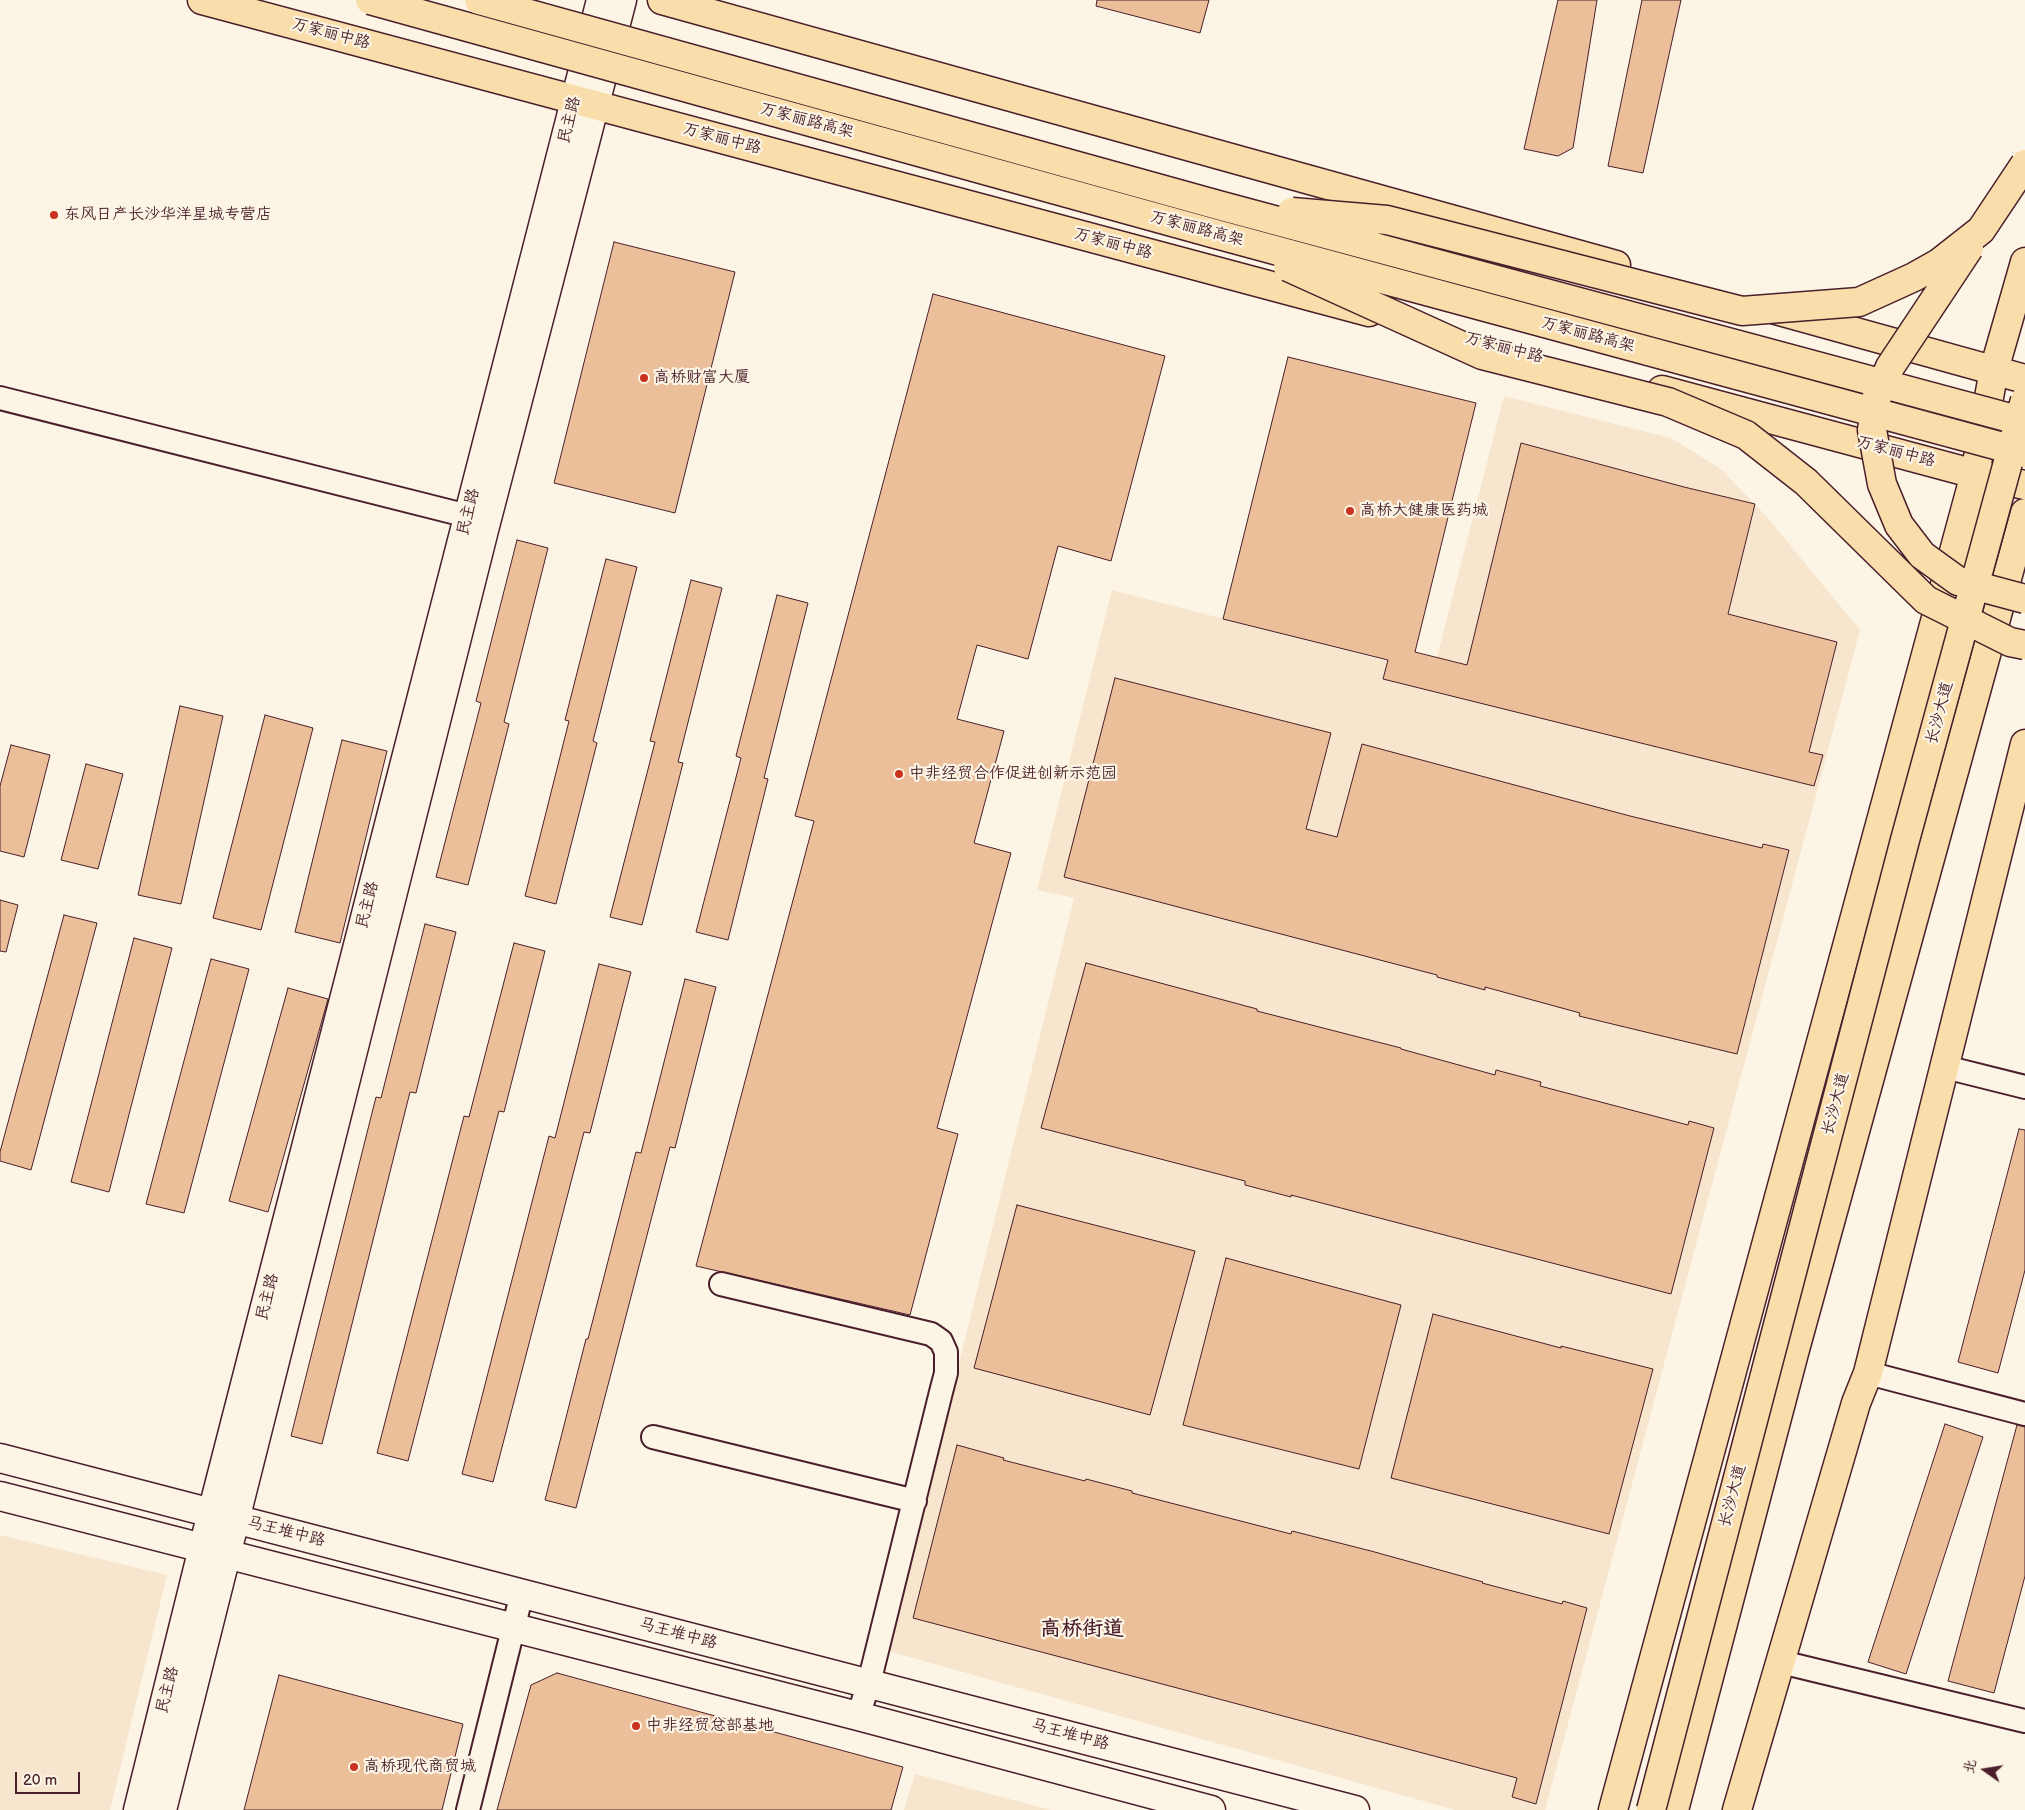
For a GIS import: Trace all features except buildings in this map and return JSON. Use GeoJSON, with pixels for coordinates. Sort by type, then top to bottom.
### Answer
{"type":"FeatureCollection","features":[{"type":"Feature","properties":{"kind":"main road","name":"万家丽中路"},"geometry":{"type":"LineString","coordinates":[[202,0],[1975,474],[2025,485]]}},
{"type":"Feature","properties":{"kind":"main road","name":"万家丽路高架"},"geometry":{"type":"LineString","coordinates":[[370,0],[1212,233],[2025,453]]}},
{"type":"Feature","properties":{"kind":"main road","name":"万家丽路高架"},"geometry":{"type":"LineString","coordinates":[[479,0],[1218,205],[2025,422]]}},
{"type":"Feature","properties":{"kind":"main road"},"geometry":{"type":"LineString","coordinates":[[662,0],[2025,379]]}},
{"type":"Feature","properties":{"kind":"main road"},"geometry":{"type":"LineString","coordinates":[[2025,164],[1890,367],[1876,399],[1872,430],[1882,484],[1899,525],[1922,555],[1958,581],[2025,599]]}},
{"type":"Feature","properties":{"kind":"main road"},"geometry":{"type":"LineString","coordinates":[[1218,205],[1387,220],[1742,310],[1859,302],[1914,277],[1939,263],[1981,230]]}},
{"type":"Feature","properties":{"kind":"main road"},"geometry":{"type":"LineString","coordinates":[[1212,233],[1482,355],[1668,402],[1746,435],[1806,482],[1926,600],[2010,642],[2025,645]]}},
{"type":"Feature","properties":{"kind":"main road"},"geometry":{"type":"LineString","coordinates":[[1613,1810],[1975,474],[1994,370],[2025,262]]}},
{"type":"Feature","properties":{"kind":"main road","name":"长沙大道"},"geometry":{"type":"LineString","coordinates":[[1651,1810],[1905,840],[2025,400]]}},
{"type":"Feature","properties":{"kind":"main road","name":"长沙大道"},"geometry":{"type":"LineString","coordinates":[[1674,1810],[1794,1353],[2025,513]]}},
{"type":"Feature","properties":{"kind":"main road"},"geometry":{"type":"LineString","coordinates":[[1737,1810],[1856,1403],[1868,1373],[2025,744]]}},
{"type":"Feature","properties":{"kind":"street","name":"民主路"},"geometry":{"type":"LineString","coordinates":[[138,1810],[216,1551],[484,530],[585,102],[601,0]]}},
{"type":"Feature","properties":{"kind":"street","name":"民主路"},"geometry":{"type":"LineString","coordinates":[[225,1516],[468,516],[585,102],[622,0]]}},
{"type":"Feature","properties":{"kind":"street"},"geometry":{"type":"LineString","coordinates":[[0,398],[468,516]]}},
{"type":"Feature","properties":{"kind":"street"},"geometry":{"type":"LineString","coordinates":[[1944,1067],[2025,1087]]}},
{"type":"Feature","properties":{"kind":"street"},"geometry":{"type":"LineString","coordinates":[[721,1284],[931,1334],[941,1341],[946,1352],[946,1373],[869,1683],[858,1716]]}},
{"type":"Feature","properties":{"kind":"street"},"geometry":{"type":"LineString","coordinates":[[1868,1373],[2025,1414]]}},
{"type":"Feature","properties":{"kind":"street"},"geometry":{"type":"LineString","coordinates":[[653,1437],[915,1501]]}},
{"type":"Feature","properties":{"kind":"street","name":"马王堆中路"},"geometry":{"type":"LineString","coordinates":[[0,1458],[1355,1810]]}},
{"type":"Feature","properties":{"kind":"street"},"geometry":{"type":"LineString","coordinates":[[0,1496],[858,1716],[1211,1810]]}},
{"type":"Feature","properties":{"kind":"street","name":"民主路"},"geometry":{"type":"LineString","coordinates":[[162,1810],[216,1551]]}},
{"type":"Feature","properties":{"kind":"street"},"geometry":{"type":"LineString","coordinates":[[468,1810],[522,1593]]}},
{"type":"Feature","properties":{"kind":"street"},"geometry":{"type":"LineString","coordinates":[[1781,1662],[2025,1721]]}},
{"type":"Feature","properties":{"kind":"shaded area"},"geometry":{"type":"Polygon","coordinates":[[[1504,396],[1671,438],[1721,469],[1767,517],[1860,630],[1545,1810],[1455,1810],[888,1651],[1074,898],[1037,890],[1112,590],[1433,673],[1504,396]]]}},
{"type":"Feature","properties":{"kind":"shaded area"},"geometry":{"type":"Polygon","coordinates":[[[0,1535],[167,1575],[110,1810],[0,1810],[0,1535]]]}},
{"type":"Feature","properties":{"kind":"shaded area"},"geometry":{"type":"Polygon","coordinates":[[[915,1774],[1051,1810],[904,1810],[915,1774]]]}},
{"type":"Feature","properties":{"kind":"place","name":"东风日产长沙华洋星城专营店"},"geometry":{"type":"Point","coordinates":[54,215]}},
{"type":"Feature","properties":{"kind":"place","name":"高桥财富大厦"},"geometry":{"type":"Point","coordinates":[644,378]}},
{"type":"Feature","properties":{"kind":"place","name":"高桥大健康医药城"},"geometry":{"type":"Point","coordinates":[1350,511]}},
{"type":"Feature","properties":{"kind":"place","name":"中非经贸合作促进创新示范园"},"geometry":{"type":"Point","coordinates":[899,774]}},
{"type":"Feature","properties":{"kind":"place","name":"中非经贸总部基地"},"geometry":{"type":"Point","coordinates":[636,1726]}},
{"type":"Feature","properties":{"kind":"place","name":"高桥现代商贸城"},"geometry":{"type":"Point","coordinates":[354,1767]}},
{"type":"Feature","properties":{"kind":"district","name":"高桥街道"},"geometry":{"type":"Point","coordinates":[1082,1630]}}]}
